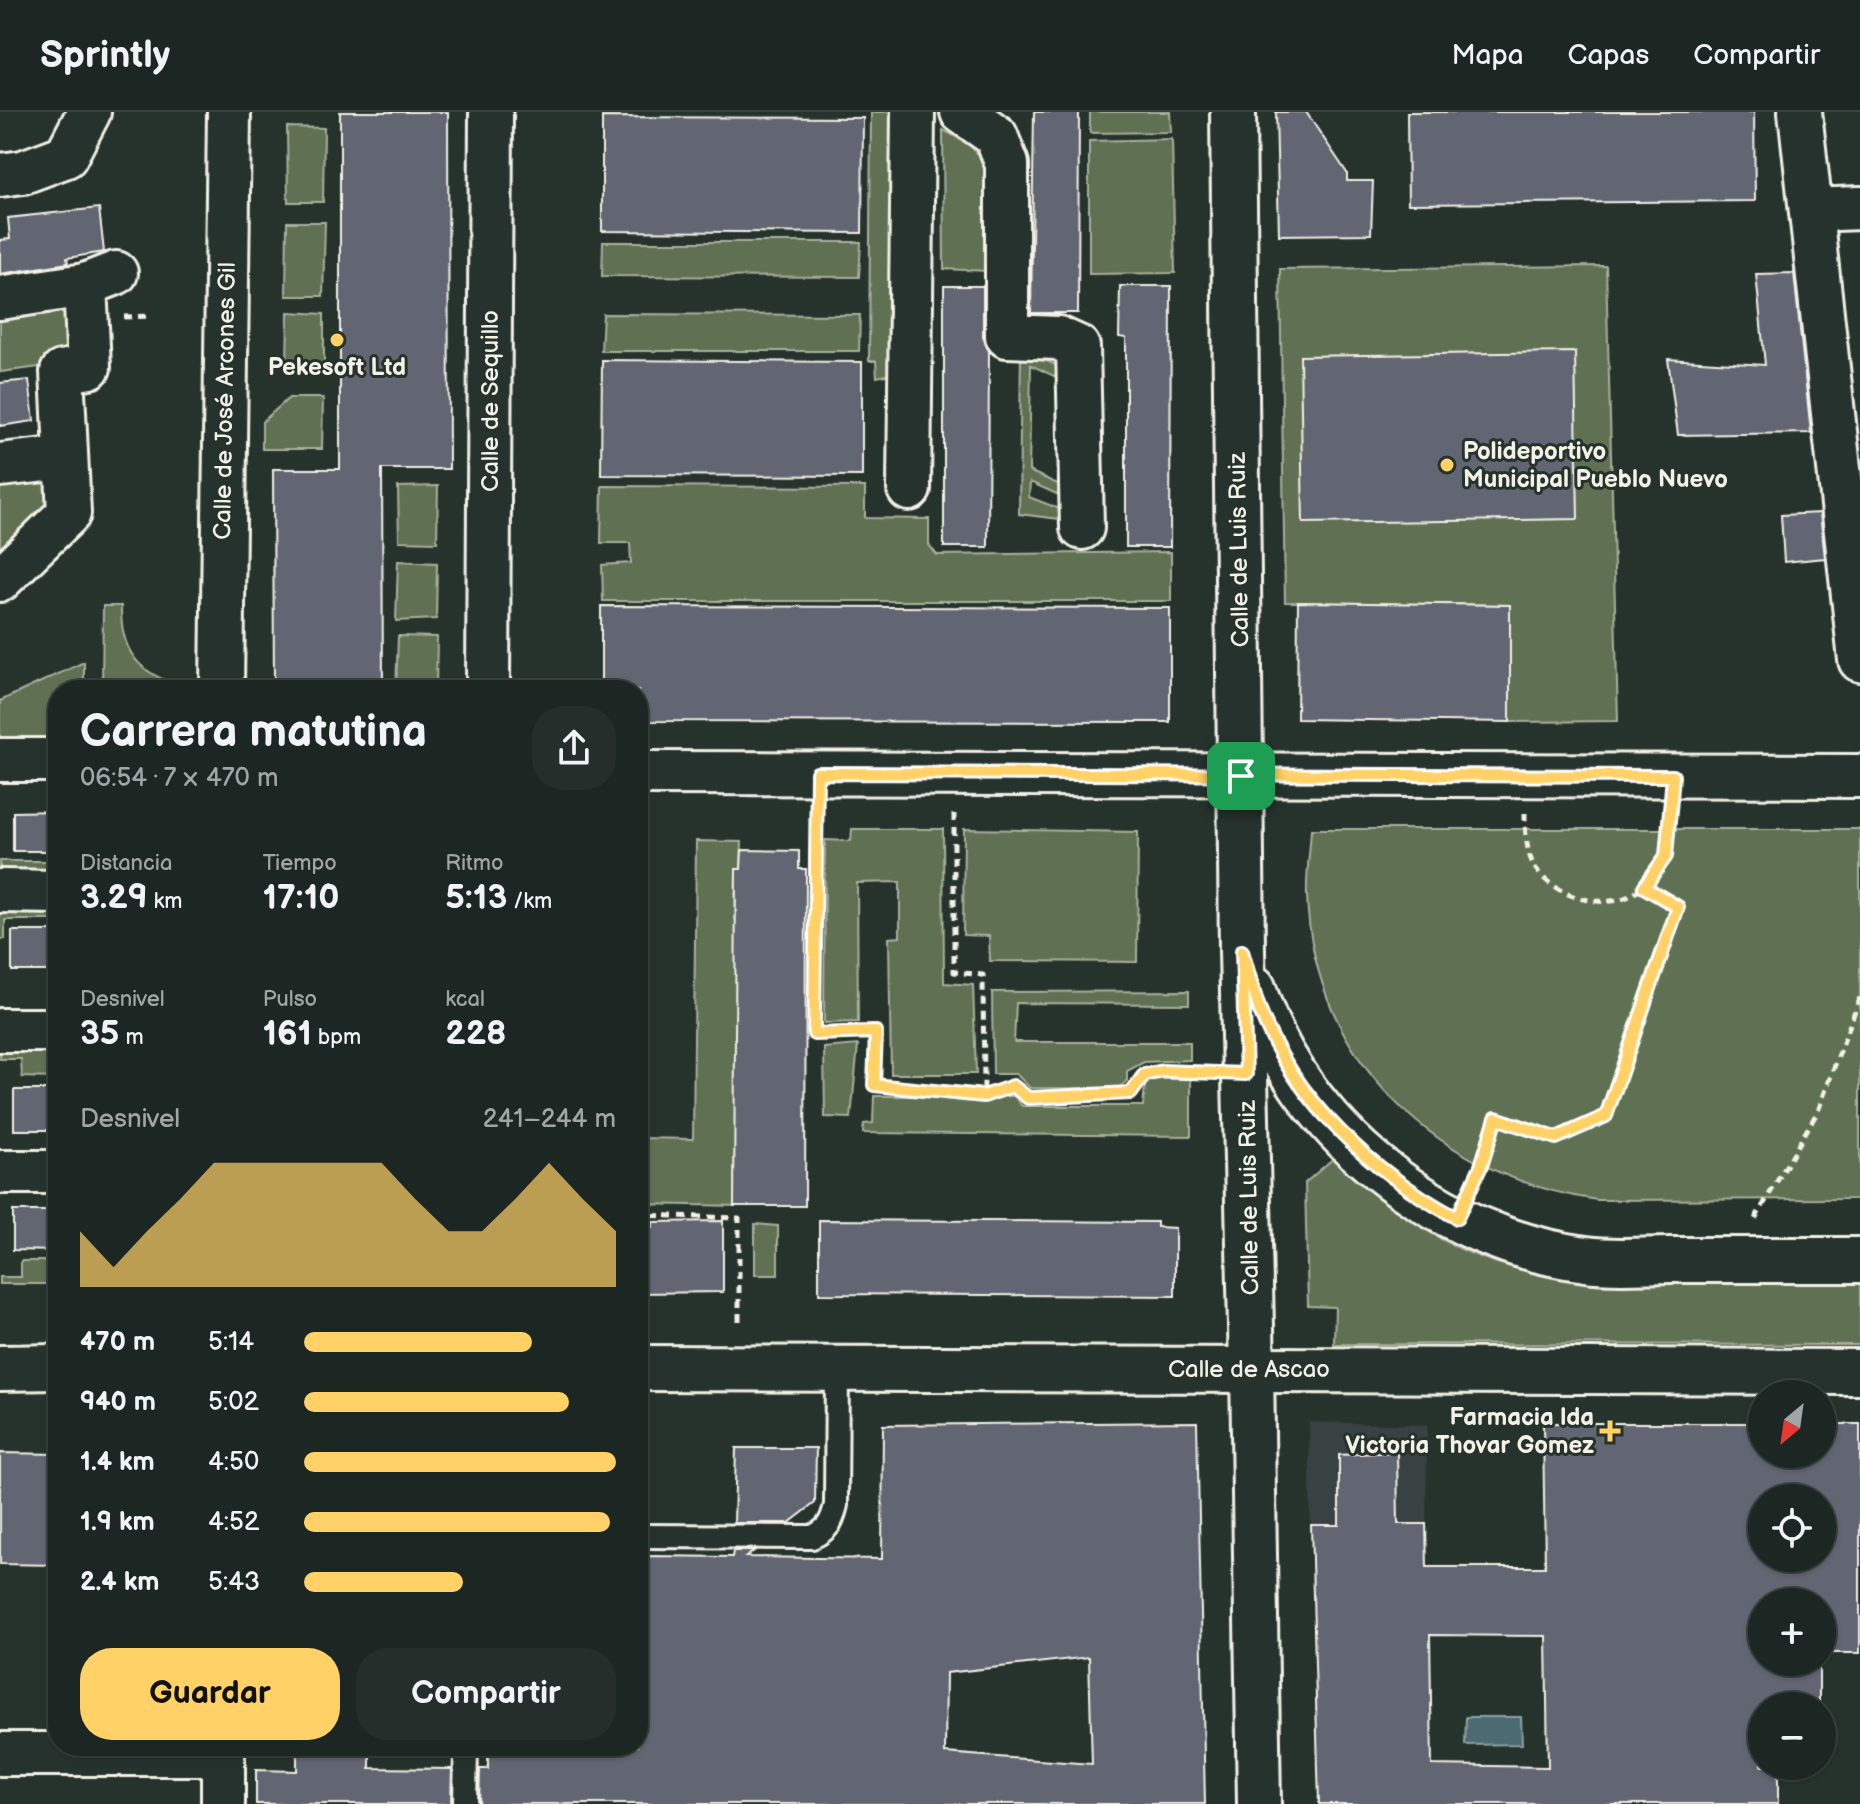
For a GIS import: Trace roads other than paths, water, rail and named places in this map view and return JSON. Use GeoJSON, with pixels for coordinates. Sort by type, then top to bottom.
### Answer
{"type":"FeatureCollection","features":[{"type":"Feature","properties":{"kind":"street"},"geometry":{"type":"LineString","coordinates":[[0,175],[23,172],[66,156],[89,112]]}},
{"type":"Feature","properties":{"kind":"street","name":"Calle de José Arcones Gil"},"geometry":{"type":"LineString","coordinates":[[222,680],[229,112]]}},
{"type":"Feature","properties":{"kind":"street","name":"Calle de Sequillo"},"geometry":{"type":"LineString","coordinates":[[488,680],[491,112]]}},
{"type":"Feature","properties":{"kind":"street"},"geometry":{"type":"LineString","coordinates":[[909,489],[913,112]]}},
{"type":"Feature","properties":{"kind":"street"},"geometry":{"type":"LineString","coordinates":[[962,112],[996,136],[1007,164],[1007,336],[1058,338],[1078,347],[1082,528]]}},
{"type":"Feature","properties":{"kind":"street","name":"Calle de Luis Ruiz"},"geometry":{"type":"LineString","coordinates":[[1233,112],[1242,951],[1259,1804]]}},
{"type":"Feature","properties":{"kind":"street"},"geometry":{"type":"LineString","coordinates":[[1800,112],[1860,660]]}},
{"type":"Feature","properties":{"kind":"street"},"geometry":{"type":"LineString","coordinates":[[1811,210],[1860,208]]}},
{"type":"Feature","properties":{"kind":"street"},"geometry":{"type":"LineString","coordinates":[[0,298],[101,279],[89,367],[62,372],[69,513],[0,580]]}},
{"type":"Feature","properties":{"kind":"street"},"geometry":{"type":"LineString","coordinates":[[0,465],[64,458]]}},
{"type":"Feature","properties":{"kind":"street"},"geometry":{"type":"LineString","coordinates":[[0,760],[48,760]]}},
{"type":"Feature","properties":{"kind":"street"},"geometry":{"type":"LineString","coordinates":[[648,773],[1860,776]]}},
{"type":"Feature","properties":{"kind":"street"},"geometry":{"type":"LineString","coordinates":[[0,891],[48,892]]}},
{"type":"Feature","properties":{"kind":"street"},"geometry":{"type":"LineString","coordinates":[[1242,951],[1261,1012],[1275,1040],[1323,1112],[1375,1164],[1414,1195],[1457,1218],[1530,1249],[1588,1260],[1860,1260]]}},
{"type":"Feature","properties":{"kind":"street"},"geometry":{"type":"LineString","coordinates":[[0,1030],[48,1030]]}},
{"type":"Feature","properties":{"kind":"street"},"geometry":{"type":"LineString","coordinates":[[0,1172],[48,1172]]}},
{"type":"Feature","properties":{"kind":"street"},"geometry":{"type":"LineString","coordinates":[[0,1368],[48,1367]]}},
{"type":"Feature","properties":{"kind":"street","name":"Calle de Ascao"},"geometry":{"type":"LineString","coordinates":[[648,1368],[1860,1372]]}},
{"type":"Feature","properties":{"kind":"street"},"geometry":{"type":"LineString","coordinates":[[0,1754],[48,1753]]}},
{"type":"Feature","properties":{"kind":"street"},"geometry":{"type":"LineString","coordinates":[[223,1756],[223,1804]]}},
{"type":"Feature","properties":{"kind":"lane"},"geometry":{"type":"LineString","coordinates":[[648,1536],[812,1537],[825,1531],[833,1520],[836,1505],[837,1368]]}},
{"type":"Feature","properties":{"kind":"lane"},"geometry":{"type":"LineString","coordinates":[[465,1804],[466,1756]]}},
{"type":"Feature","properties":{"kind":"water"},"geometry":{"type":"Polygon","coordinates":[[[1466,1717],[1521,1717],[1522,1744],[1465,1745],[1466,1717]]]}},
{"type":"Feature","properties":{"kind":"place","name":"Pekesoft Ltd"},"geometry":{"type":"Point","coordinates":[337,340]}},
{"type":"Feature","properties":{"kind":"place","name":"Polideportivo Municipal Pueblo Nuevo"},"geometry":{"type":"Point","coordinates":[1447,465]}},
{"type":"Feature","properties":{"kind":"place","name":"Farmacia lda Victoria Thovar Gomez"},"geometry":{"type":"Point","coordinates":[1610,1431]}}]}
